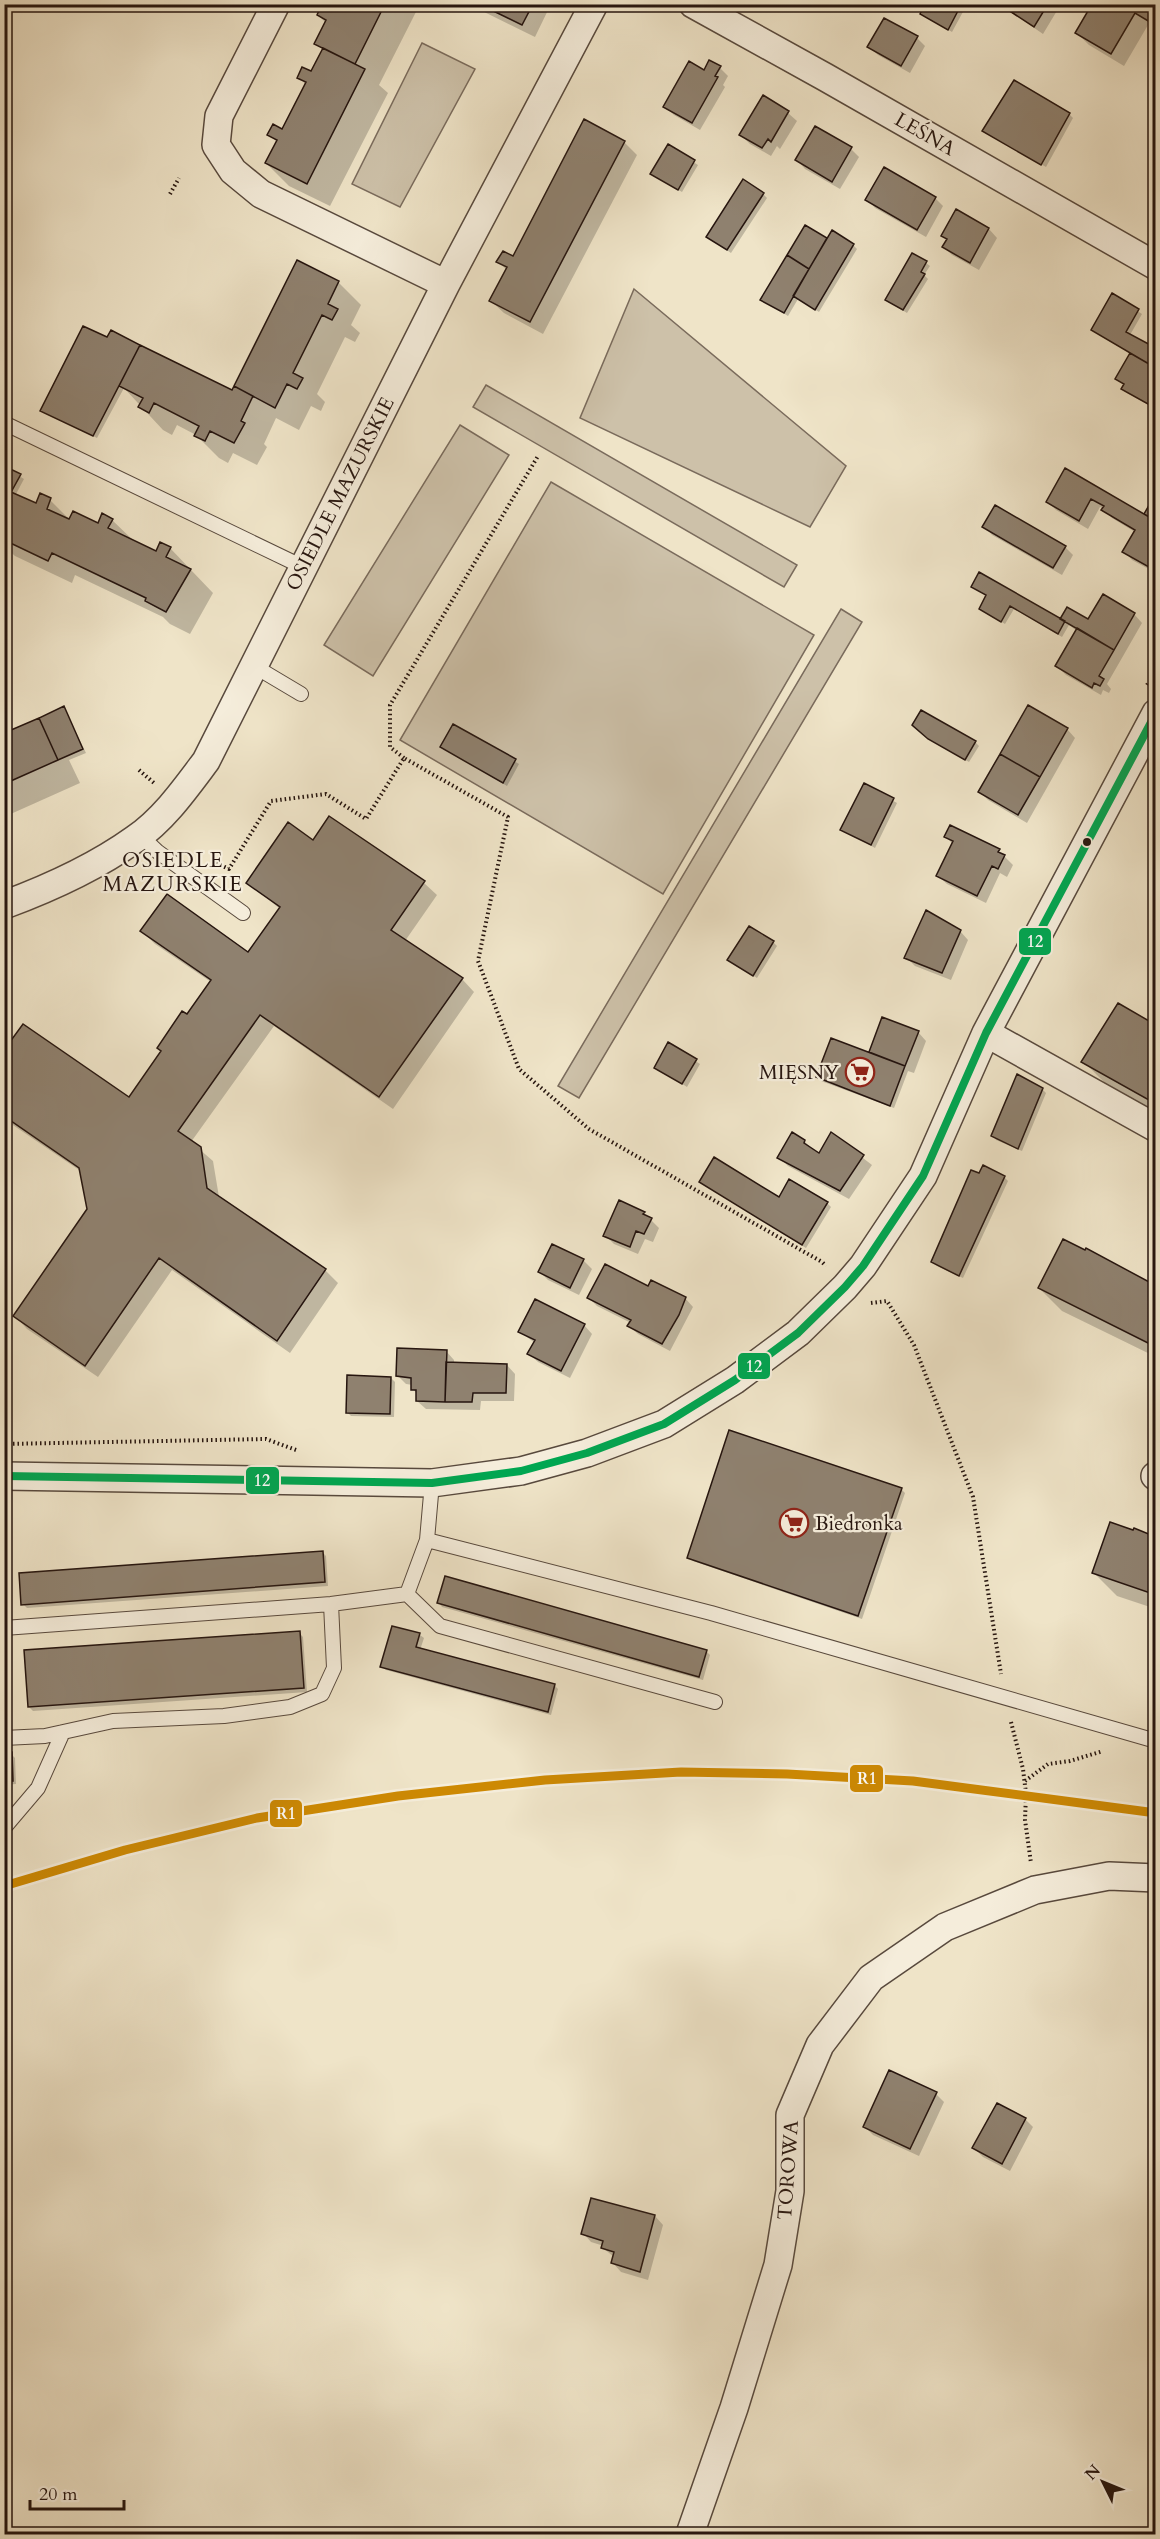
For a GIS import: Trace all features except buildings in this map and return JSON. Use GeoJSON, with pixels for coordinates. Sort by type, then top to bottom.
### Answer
{"type":"FeatureCollection","features":[{"type":"Feature","properties":{"kind":"street"},"geometry":{"type":"LineString","coordinates":[[276,4],[219,116],[216,145],[233,171],[261,194],[446,284]]}},
{"type":"Feature","properties":{"kind":"street","name":"OSIEDLE MAZURSKIE"},"geometry":{"type":"LineString","coordinates":[[4,905],[89,868],[140,835],[176,801],[206,761],[446,284],[594,4]]}},
{"type":"Feature","properties":{"kind":"street","name":"LEŚNA"},"geometry":{"type":"LineString","coordinates":[[693,4],[825,76],[1155,266]]}},
{"type":"Feature","properties":{"kind":"street"},"geometry":{"type":"LineString","coordinates":[[4,1476],[432,1483],[521,1471],[587,1453],[664,1424],[735,1380],[798,1333],[863,1266],[923,1176],[986,1033],[1150,702]]}},
{"type":"Feature","properties":{"kind":"street"},"geometry":{"type":"LineString","coordinates":[[986,1033],[1155,1128]]}},
{"type":"Feature","properties":{"kind":"street","name":"TOROWA"},"geometry":{"type":"LineString","coordinates":[[690,2535],[734,2408],[778,2265],[790,2191],[790,2115],[820,2046],[871,1978],[945,1927],[1035,1890],[1109,1876],[1155,1878]]}},
{"type":"Feature","properties":{"kind":"lane"},"geometry":{"type":"LineString","coordinates":[[4,423],[303,567]]}},
{"type":"Feature","properties":{"kind":"lane"},"geometry":{"type":"LineString","coordinates":[[254,666],[301,694]]}},
{"type":"Feature","properties":{"kind":"lane"},"geometry":{"type":"LineString","coordinates":[[140,835],[158,852],[243,913]]}},
{"type":"Feature","properties":{"kind":"lane"},"geometry":{"type":"LineString","coordinates":[[407,1594],[427,1540],[432,1483]]}},
{"type":"Feature","properties":{"kind":"lane"},"geometry":{"type":"LineString","coordinates":[[427,1540],[711,1613],[1149,1739]]}},
{"type":"Feature","properties":{"kind":"lane"},"geometry":{"type":"LineString","coordinates":[[4,1628],[331,1604],[407,1594]]}},
{"type":"Feature","properties":{"kind":"lane"},"geometry":{"type":"LineString","coordinates":[[407,1594],[440,1626],[715,1702]]}},
{"type":"Feature","properties":{"kind":"lane"},"geometry":{"type":"LineString","coordinates":[[4,1738],[45,1736],[113,1721],[224,1716],[290,1707],[322,1694],[334,1668],[331,1604]]}},
{"type":"Feature","properties":{"kind":"lane"},"geometry":{"type":"LineString","coordinates":[[4,1828],[38,1788],[63,1732]]}},
{"type":"Feature","properties":{"kind":"path"},"geometry":{"type":"LineString","coordinates":[[170,194],[179,178]]}},
{"type":"Feature","properties":{"kind":"path"},"geometry":{"type":"LineString","coordinates":[[538,456],[390,705],[390,747],[404,758],[508,817],[478,962],[519,1069],[589,1129],[822,1262],[832,1273]]}},
{"type":"Feature","properties":{"kind":"path"},"geometry":{"type":"LineString","coordinates":[[1150,702],[1155,671]]}},
{"type":"Feature","properties":{"kind":"path"},"geometry":{"type":"LineString","coordinates":[[210,860],[229,869],[271,801],[326,794],[366,819],[404,758]]}},
{"type":"Feature","properties":{"kind":"path"},"geometry":{"type":"LineString","coordinates":[[861,1305],[887,1301],[914,1345],[973,1497],[1005,1699],[1024,1782],[1025,1820],[1035,1890]]}},
{"type":"Feature","properties":{"kind":"path"},"geometry":{"type":"LineString","coordinates":[[4,1444],[266,1439],[299,1450]]}},
{"type":"Feature","properties":{"kind":"path"},"geometry":{"type":"LineString","coordinates":[[1024,1782],[1048,1764],[1070,1761],[1149,1739]]}},
{"type":"Feature","properties":{"kind":"shaded area"},"geometry":{"type":"Polygon","coordinates":[[[422,43],[475,69],[400,207],[352,184],[422,43]]]}},
{"type":"Feature","properties":{"kind":"shaded area"},"geometry":{"type":"Polygon","coordinates":[[[634,289],[846,466],[810,527],[580,418],[634,289]]]}},
{"type":"Feature","properties":{"kind":"shaded area"},"geometry":{"type":"Polygon","coordinates":[[[486,385],[797,565],[784,587],[473,407],[486,385]]]}},
{"type":"Feature","properties":{"kind":"shaded area"},"geometry":{"type":"Polygon","coordinates":[[[460,425],[509,455],[373,676],[324,645],[460,425]]]}},
{"type":"Feature","properties":{"kind":"shaded area"},"geometry":{"type":"Polygon","coordinates":[[[551,482],[814,635],[663,894],[400,740],[551,482]]]}},
{"type":"Feature","properties":{"kind":"shaded area"},"geometry":{"type":"Polygon","coordinates":[[[841,609],[862,622],[579,1098],[558,1086],[841,609]]]}},
{"type":"Feature","properties":{"kind":"transit line","name":"12"},"geometry":{"type":"LineString","coordinates":[[4,1476],[432,1483],[521,1471],[587,1453],[664,1424],[735,1380],[798,1333],[845,1287],[863,1266],[923,1176],[986,1033],[1156,713]]}},
{"type":"Feature","properties":{"kind":"transit line","name":"R1"},"geometry":{"type":"LineString","coordinates":[[4,1886],[125,1850],[257,1818],[398,1796],[545,1780],[681,1772],[787,1774],[913,1781],[1156,1813]]}},
{"type":"Feature","properties":{"kind":"place","name":"MIĘSNY"},"geometry":{"type":"Point","coordinates":[860,1072]}},
{"type":"Feature","properties":{"kind":"place","name":"Biedronka"},"geometry":{"type":"Point","coordinates":[794,1523]}},
{"type":"Feature","properties":{"kind":"district","name":"OSIEDLE MAZURSKIE"},"geometry":{"type":"Point","coordinates":[173,872]}}]}
